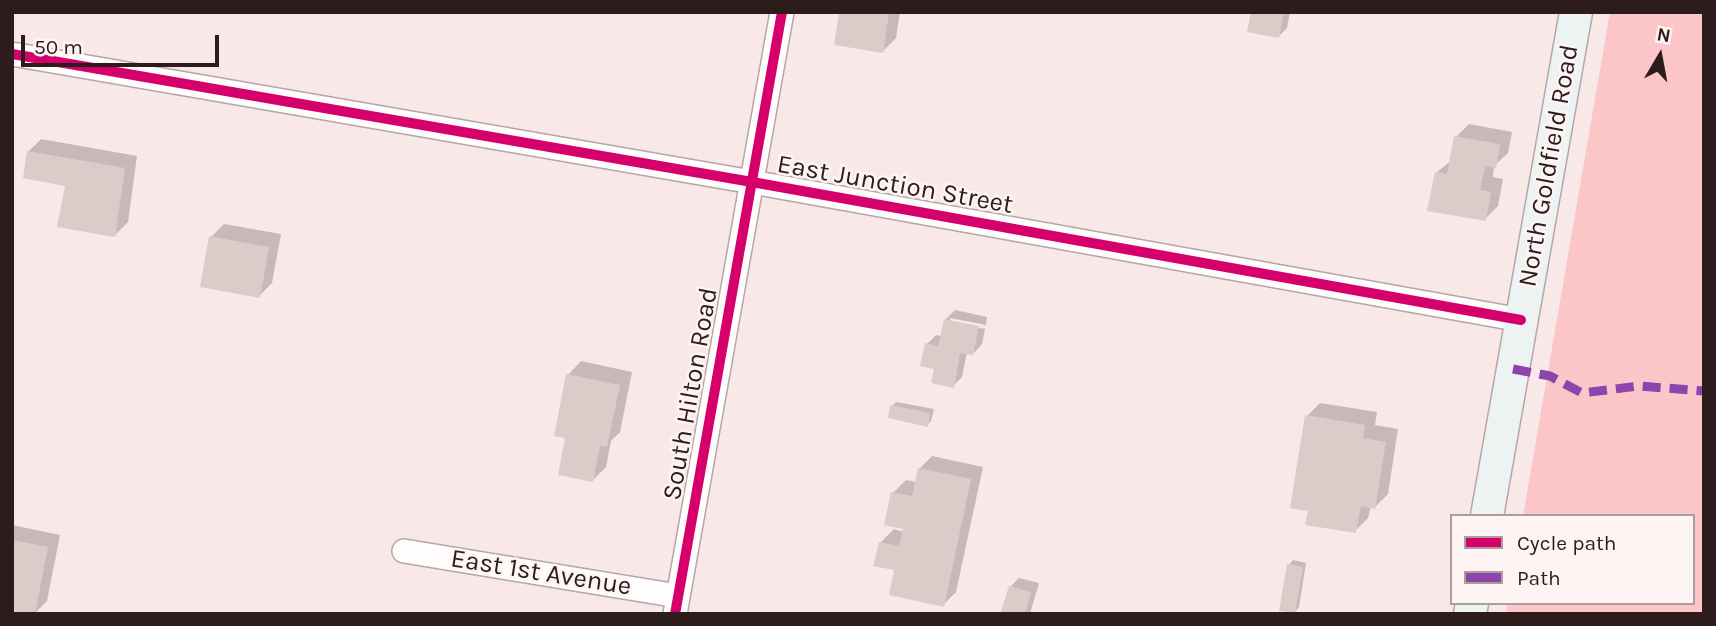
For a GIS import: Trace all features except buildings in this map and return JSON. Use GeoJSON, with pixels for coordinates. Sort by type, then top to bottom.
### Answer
{"type":"FeatureCollection","features":[{"type":"Feature","properties":{"kind":"main road","name":"North Goldfield Road"},"geometry":{"type":"LineString","coordinates":[[1488,514],[1576,12]]}},
{"type":"Feature","properties":{"kind":"street","name":"South Hilton Road"},"geometry":{"type":"LineString","coordinates":[[677,605],[782,12]]}},
{"type":"Feature","properties":{"kind":"street","name":"East Junction Street"},"geometry":{"type":"LineString","coordinates":[[12,54],[752,182],[1521,320]]}},
{"type":"Feature","properties":{"kind":"street","name":"East 1st Avenue"},"geometry":{"type":"LineString","coordinates":[[404,551],[677,605]]}},
{"type":"Feature","properties":{"kind":"shaded area"},"geometry":{"type":"Polygon","coordinates":[[[1610,12],[1704,12],[1704,614],[1506,614],[1508,605],[1695,605],[1695,514],[1523,514],[1610,12]]]}},
{"type":"Feature","properties":{"kind":"marked path"},"geometry":{"type":"LineString","coordinates":[[1513,369],[1550,376],[1582,393],[1639,386],[1704,391]]}},
{"type":"Feature","properties":{"kind":"cycle path"},"geometry":{"type":"LineString","coordinates":[[675,614],[782,12]]}},
{"type":"Feature","properties":{"kind":"cycle path"},"geometry":{"type":"LineString","coordinates":[[12,54],[752,182],[1521,320]]}}]}
